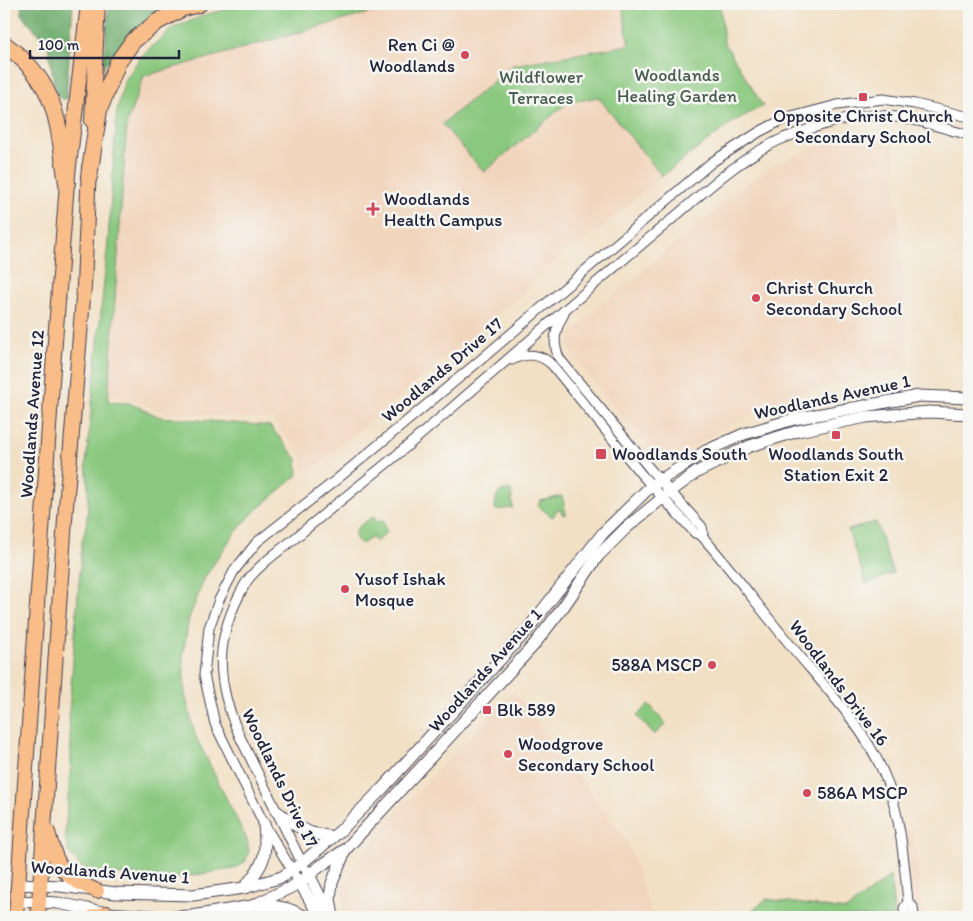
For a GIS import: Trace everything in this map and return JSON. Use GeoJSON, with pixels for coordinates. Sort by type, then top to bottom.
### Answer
{"type":"FeatureCollection","features":[{"type":"Feature","properties":{"kind":"highway"},"geometry":{"type":"LineString","coordinates":[[89,177],[99,110],[118,62],[133,40],[156,22],[183,8],[199,4]]}},
{"type":"Feature","properties":{"kind":"highway"},"geometry":{"type":"LineString","coordinates":[[4,44],[18,54],[34,70],[55,110],[67,183]]}},
{"type":"Feature","properties":{"kind":"main road","name":"Woodlands Avenue 12"},"geometry":{"type":"LineString","coordinates":[[16,917],[67,183],[88,4]]}},
{"type":"Feature","properties":{"kind":"main road"},"geometry":{"type":"LineString","coordinates":[[38,917],[64,529],[84,286],[98,4]]}},
{"type":"Feature","properties":{"kind":"main road"},"geometry":{"type":"LineString","coordinates":[[45,817],[54,856],[62,870],[75,881],[97,891]]}},
{"type":"Feature","properties":{"kind":"street","name":"Woodlands Drive 17"},"geometry":{"type":"LineString","coordinates":[[292,870],[264,824],[215,724],[204,675],[209,628],[219,600],[234,571],[257,542],[336,480],[478,362],[712,162],[759,132],[784,119],[837,105],[883,99],[915,104],[969,117]]}},
{"type":"Feature","properties":{"kind":"street","name":"Woodlands Drive 17"},"geometry":{"type":"LineString","coordinates":[[302,863],[240,737],[223,691],[221,671],[222,646],[227,622],[245,583],[271,558],[397,454],[567,308],[738,165],[760,150],[783,139],[827,124],[871,116],[887,116],[919,121],[969,135]]}},
{"type":"Feature","properties":{"kind":"street","name":"Woodlands Drive 16"},"geometry":{"type":"LineString","coordinates":[[567,308],[559,322],[554,340],[559,358],[656,483]]}},
{"type":"Feature","properties":{"kind":"street","name":"Woodlands Drive 16"},"geometry":{"type":"LineString","coordinates":[[499,366],[521,355],[536,355],[547,359],[666,494],[695,534],[701,535],[838,702],[870,747],[886,779],[900,830],[908,902],[913,907],[914,917]]}},
{"type":"Feature","properties":{"kind":"street","name":"Woodlands Avenue 1"},"geometry":{"type":"LineString","coordinates":[[19,884],[40,884],[97,891],[160,895],[193,895],[244,888],[282,877],[333,837],[382,789],[527,630],[603,533],[656,483],[706,451],[721,444],[744,434],[794,419],[919,396],[969,398]]}},
{"type":"Feature","properties":{"kind":"street","name":"Woodlands Avenue 1"},"geometry":{"type":"LineString","coordinates":[[17,901],[58,903],[100,915],[192,916],[252,906],[305,880],[319,867],[346,850],[533,646],[564,606],[598,556],[626,528],[666,494],[697,472],[750,446],[798,431],[866,417],[928,412],[969,414]]}},
{"type":"Feature","properties":{"kind":"street"},"geometry":{"type":"LineString","coordinates":[[424,742],[436,741],[461,725]]}},
{"type":"Feature","properties":{"kind":"street"},"geometry":{"type":"LineString","coordinates":[[276,811],[297,826],[311,833],[333,837]]}},
{"type":"Feature","properties":{"kind":"street"},"geometry":{"type":"LineString","coordinates":[[244,888],[259,870],[264,860],[266,844],[264,824]]}},
{"type":"Feature","properties":{"kind":"street"},"geometry":{"type":"LineString","coordinates":[[332,917],[330,898],[332,883],[346,850]]}},
{"type":"Feature","properties":{"kind":"street"},"geometry":{"type":"LineString","coordinates":[[302,863],[305,880],[320,917]]}},
{"type":"Feature","properties":{"kind":"street"},"geometry":{"type":"LineString","coordinates":[[292,870],[305,880],[332,917]]}},
{"type":"Feature","properties":{"kind":"street","name":"Woodlands Drive 16"},"geometry":{"type":"LineString","coordinates":[[905,917],[904,908],[908,902]]}},
{"type":"Feature","properties":{"kind":"street"},"geometry":{"type":"LineString","coordinates":[[252,906],[272,905],[282,907],[291,909],[306,917]]}},
{"type":"Feature","properties":{"kind":"shaded area","name":"Woodlands Health Campus"},"geometry":{"type":"Polygon","coordinates":[[[401,4],[622,4],[629,45],[513,65],[484,172],[567,102],[598,97],[662,176],[586,241],[571,248],[545,270],[530,287],[313,469],[304,471],[302,455],[271,419],[162,412],[128,398],[108,396],[127,122],[144,76],[401,4]]]}},
{"type":"Feature","properties":{"kind":"shaded area","name":"Christ Church Secondary School"},"geometry":{"type":"Polygon","coordinates":[[[893,135],[909,369],[804,391],[729,425],[680,455],[668,459],[653,452],[574,358],[568,343],[569,336],[574,329],[740,189],[775,165],[813,148],[834,142],[893,135]]]}},
{"type":"Feature","properties":{"kind":"shaded area","name":"Woodgrove Secondary School"},"geometry":{"type":"Polygon","coordinates":[[[514,691],[627,841],[653,917],[349,917],[344,908],[341,887],[359,861],[394,816],[514,691]]]}},
{"type":"Feature","properties":{"kind":"shaded area"},"geometry":{"type":"Polygon","coordinates":[[[900,830],[914,830],[922,917],[910,917],[900,830]]]}},
{"type":"Feature","properties":{"kind":"green space"},"geometry":{"type":"Polygon","coordinates":[[[21,4],[73,4],[66,100],[56,96],[48,45],[22,15],[21,4]]]}},
{"type":"Feature","properties":{"kind":"green space"},"geometry":{"type":"Polygon","coordinates":[[[109,4],[166,4],[103,67],[109,4]]]}},
{"type":"Feature","properties":{"kind":"green space"},"geometry":{"type":"Polygon","coordinates":[[[247,4],[401,4],[144,76],[127,122],[108,402],[129,403],[160,417],[270,426],[297,459],[298,475],[254,512],[234,534],[205,577],[189,618],[183,655],[185,694],[195,735],[247,840],[249,852],[245,862],[234,869],[175,878],[96,873],[80,866],[68,851],[65,835],[71,760],[69,712],[82,542],[88,503],[86,464],[108,241],[117,110],[124,82],[142,55],[173,28],[205,15],[247,4]]]}},
{"type":"Feature","properties":{"kind":"green space","name":"Woodlands Healing Garden"},"geometry":{"type":"Polygon","coordinates":[[[622,4],[720,4],[724,42],[763,106],[734,121],[662,176],[598,97],[567,103],[484,172],[442,124],[513,65],[629,45],[622,4]]]}},
{"type":"Feature","properties":{"kind":"green space"},"geometry":{"type":"Polygon","coordinates":[[[508,489],[511,491],[513,508],[496,510],[497,495],[508,489]]]}},
{"type":"Feature","properties":{"kind":"green space"},"geometry":{"type":"Polygon","coordinates":[[[562,496],[566,514],[563,515],[560,510],[557,510],[553,517],[538,506],[540,501],[562,496]]]}},
{"type":"Feature","properties":{"kind":"green space"},"geometry":{"type":"Polygon","coordinates":[[[374,516],[376,521],[384,521],[387,532],[376,542],[371,538],[362,544],[357,540],[355,532],[357,528],[374,516]]]}},
{"type":"Feature","properties":{"kind":"green space"},"geometry":{"type":"Polygon","coordinates":[[[876,522],[893,573],[866,584],[848,530],[876,522]]]}},
{"type":"Feature","properties":{"kind":"green space"},"geometry":{"type":"Polygon","coordinates":[[[649,704],[666,724],[654,735],[637,716],[649,704]]]}},
{"type":"Feature","properties":{"kind":"green space"},"geometry":{"type":"Polygon","coordinates":[[[890,876],[895,917],[742,917],[767,899],[846,910],[890,876]]]}},
{"type":"Feature","properties":{"kind":"place","name":"Ren Ci @ Woodlands"},"geometry":{"type":"Point","coordinates":[465,55]}},
{"type":"Feature","properties":{"kind":"place","name":"Opposite Christ Church Secondary School"},"geometry":{"type":"Point","coordinates":[863,97]}},
{"type":"Feature","properties":{"kind":"place","name":"Woodlands Health Campus"},"geometry":{"type":"Point","coordinates":[373,209]}},
{"type":"Feature","properties":{"kind":"place","name":"Christ Church Secondary School"},"geometry":{"type":"Point","coordinates":[756,298]}},
{"type":"Feature","properties":{"kind":"place","name":"Woodlands South Station Exit 2"},"geometry":{"type":"Point","coordinates":[836,435]}},
{"type":"Feature","properties":{"kind":"place","name":"Woodlands South"},"geometry":{"type":"Point","coordinates":[601,454]}},
{"type":"Feature","properties":{"kind":"place","name":"Yusof Ishak Mosque"},"geometry":{"type":"Point","coordinates":[345,589]}},
{"type":"Feature","properties":{"kind":"place","name":"588A MSCP"},"geometry":{"type":"Point","coordinates":[712,665]}},
{"type":"Feature","properties":{"kind":"place","name":"Blk 589"},"geometry":{"type":"Point","coordinates":[487,710]}},
{"type":"Feature","properties":{"kind":"place","name":"Woodgrove Secondary School"},"geometry":{"type":"Point","coordinates":[508,754]}},
{"type":"Feature","properties":{"kind":"place","name":"586A MSCP"},"geometry":{"type":"Point","coordinates":[807,793]}},
{"type":"Feature","properties":{"kind":"park label","name":"Wildflower Terraces"},"geometry":{"type":"Point","coordinates":[541,87]}}]}
